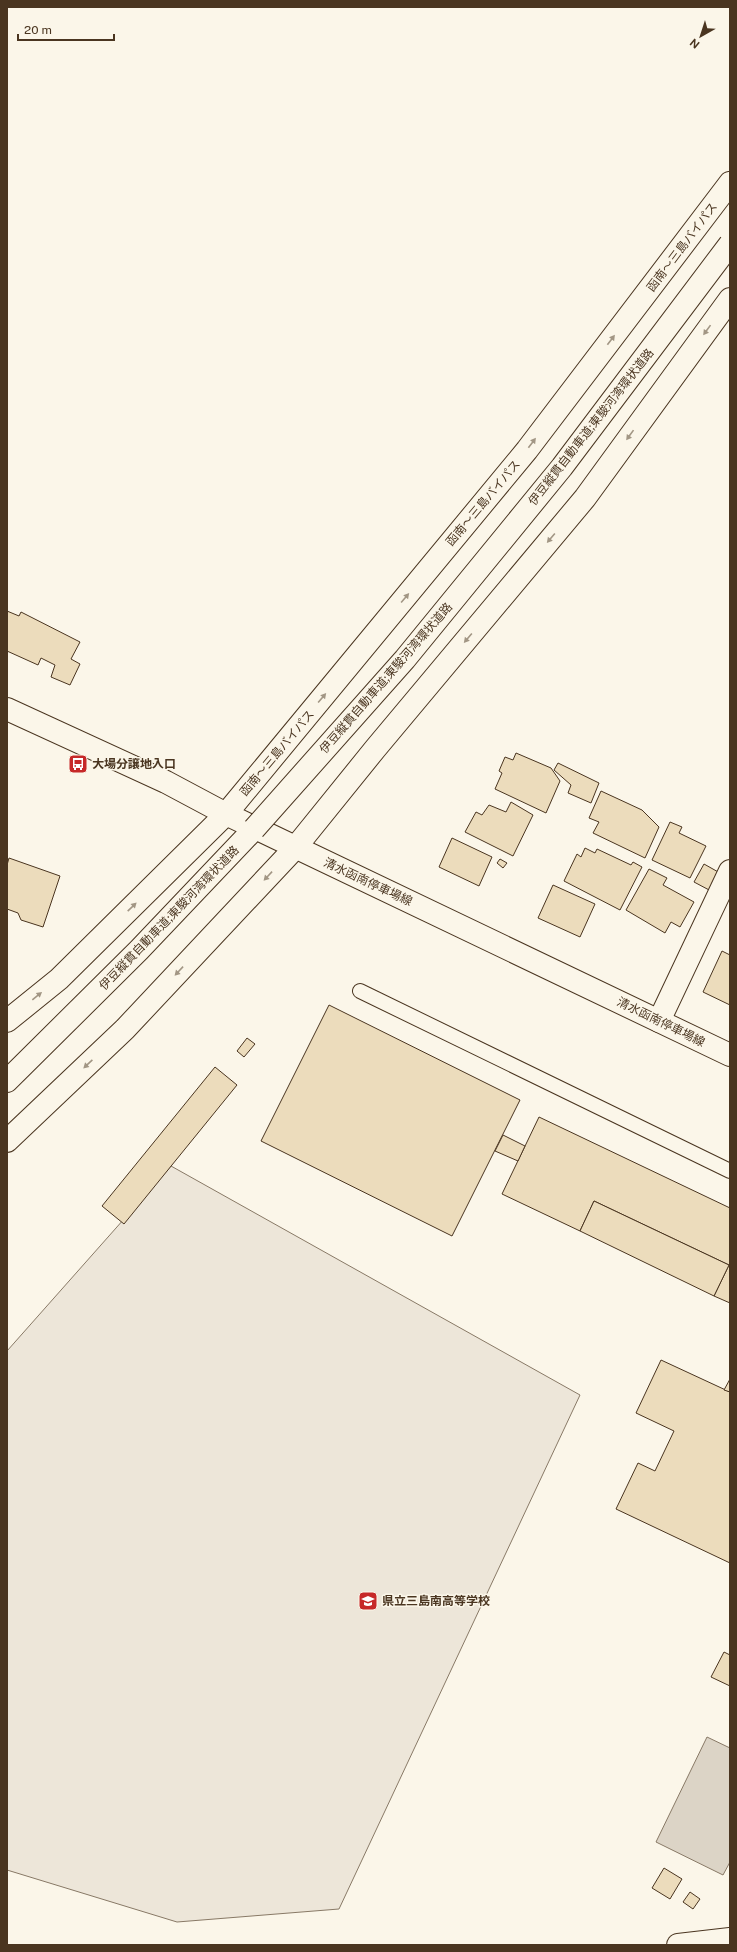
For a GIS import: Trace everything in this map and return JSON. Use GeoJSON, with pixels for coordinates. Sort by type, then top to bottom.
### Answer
{"type":"FeatureCollection","features":[{"type":"Feature","properties":{"kind":"main road","name":"函南～三島バイパス"},"geometry":{"type":"LineString","coordinates":[[7,1021],[59,979],[226,814],[527,450],[730,183]]}},
{"type":"Feature","properties":{"kind":"main road","name":"伊豆縦貫自動車道;東駿河湾環状道路"},"geometry":{"type":"LineString","coordinates":[[7,1081],[139,950],[261,822],[405,659],[562,467],[730,244]]}},
{"type":"Feature","properties":{"kind":"main road"},"geometry":{"type":"LineString","coordinates":[[7,1141],[125,1029],[295,848],[375,749],[585,498],[730,299]]}},
{"type":"Feature","properties":{"kind":"main road","name":"清水函南停車場線"},"geometry":{"type":"LineString","coordinates":[[7,709],[166,782],[295,848],[730,1055]]}},
{"type":"Feature","properties":{"kind":"main road"},"geometry":{"type":"LineString","coordinates":[[660,1021],[730,871]]}},
{"type":"Feature","properties":{"kind":"main road"},"geometry":{"type":"LineString","coordinates":[[678,1945],[730,1939]]}},
{"type":"Feature","properties":{"kind":"lane"},"geometry":{"type":"LineString","coordinates":[[360,991],[730,1171]]}},
{"type":"Feature","properties":{"kind":"shaded area"},"geometry":{"type":"Polygon","coordinates":[[[171,1166],[580,1395],[339,1909],[177,1922],[7,1870],[7,1351],[171,1166]]]}},
{"type":"Feature","properties":{"kind":"shaded area"},"geometry":{"type":"Polygon","coordinates":[[[707,1737],[730,1748],[730,1862],[723,1875],[656,1842],[707,1737]]]}},
{"type":"Feature","properties":{"kind":"building"},"geometry":{"type":"Polygon","coordinates":[[[7,611],[19,616],[21,612],[80,642],[71,659],[80,664],[70,685],[51,677],[55,665],[41,658],[38,665],[7,651],[7,611]]]}},
{"type":"Feature","properties":{"kind":"building"},"geometry":{"type":"Polygon","coordinates":[[[516,753],[551,768],[560,781],[546,813],[495,789],[502,773],[499,771],[505,757],[513,760],[516,753]]]}},
{"type":"Feature","properties":{"kind":"building"},"geometry":{"type":"Polygon","coordinates":[[[558,763],[599,783],[591,803],[568,793],[571,785],[554,770],[558,763]]]}},
{"type":"Feature","properties":{"kind":"building"},"geometry":{"type":"Polygon","coordinates":[[[601,791],[642,810],[659,827],[645,858],[593,833],[599,822],[589,818],[601,791]]]}},
{"type":"Feature","properties":{"kind":"building"},"geometry":{"type":"Polygon","coordinates":[[[511,802],[533,815],[513,856],[465,832],[476,812],[482,815],[489,805],[506,812],[511,802]]]}},
{"type":"Feature","properties":{"kind":"building"},"geometry":{"type":"Polygon","coordinates":[[[670,822],[682,827],[679,833],[706,846],[690,878],[652,860],[670,822]]]}},
{"type":"Feature","properties":{"kind":"building"},"geometry":{"type":"Polygon","coordinates":[[[452,838],[492,857],[479,886],[439,867],[452,838]]]}},
{"type":"Feature","properties":{"kind":"building"},"geometry":{"type":"Polygon","coordinates":[[[585,848],[595,853],[597,849],[631,865],[633,862],[642,867],[620,910],[564,881],[577,854],[581,857],[585,848]]]}},
{"type":"Feature","properties":{"kind":"building"},"geometry":{"type":"Polygon","coordinates":[[[9,858],[60,876],[43,927],[21,920],[18,913],[7,909],[7,865],[9,858]]]}},
{"type":"Feature","properties":{"kind":"building"},"geometry":{"type":"Polygon","coordinates":[[[500,859],[507,863],[503,868],[497,863],[500,859]]]}},
{"type":"Feature","properties":{"kind":"building"},"geometry":{"type":"Polygon","coordinates":[[[704,864],[720,873],[711,891],[694,882],[704,864]]]}},
{"type":"Feature","properties":{"kind":"building"},"geometry":{"type":"Polygon","coordinates":[[[649,869],[667,878],[663,885],[694,902],[680,927],[671,922],[665,933],[626,910],[649,869]]]}},
{"type":"Feature","properties":{"kind":"building"},"geometry":{"type":"Polygon","coordinates":[[[553,885],[595,904],[580,937],[538,918],[553,885]]]}},
{"type":"Feature","properties":{"kind":"building"},"geometry":{"type":"Polygon","coordinates":[[[722,951],[730,955],[730,1005],[703,992],[722,951]]]}},
{"type":"Feature","properties":{"kind":"building"},"geometry":{"type":"Polygon","coordinates":[[[329,1005],[520,1100],[452,1236],[261,1141],[329,1005]]]}},
{"type":"Feature","properties":{"kind":"building"},"geometry":{"type":"Polygon","coordinates":[[[247,1038],[255,1044],[244,1057],[237,1051],[247,1038]]]}},
{"type":"Feature","properties":{"kind":"building"},"geometry":{"type":"Polygon","coordinates":[[[215,1067],[237,1085],[124,1224],[102,1206],[215,1067]]]}},
{"type":"Feature","properties":{"kind":"building"},"geometry":{"type":"Polygon","coordinates":[[[539,1117],[730,1208],[730,1303],[714,1296],[729,1265],[594,1201],[580,1231],[502,1194],[539,1117]]]}},
{"type":"Feature","properties":{"kind":"building"},"geometry":{"type":"Polygon","coordinates":[[[503,1135],[525,1146],[518,1161],[495,1151],[503,1135]]]}},
{"type":"Feature","properties":{"kind":"building"},"geometry":{"type":"Polygon","coordinates":[[[594,1201],[729,1265],[714,1296],[580,1231],[594,1201]]]}},
{"type":"Feature","properties":{"kind":"building"},"geometry":{"type":"Polygon","coordinates":[[[661,1360],[730,1392],[730,1563],[616,1509],[638,1463],[655,1471],[674,1431],[636,1413],[661,1360]]]}},
{"type":"Feature","properties":{"kind":"building"},"geometry":{"type":"Polygon","coordinates":[[[730,1379],[730,1392],[724,1390],[730,1379]]]}},
{"type":"Feature","properties":{"kind":"building"},"geometry":{"type":"Polygon","coordinates":[[[724,1652],[730,1655],[730,1686],[711,1677],[724,1652]]]}},
{"type":"Feature","properties":{"kind":"building"},"geometry":{"type":"Polygon","coordinates":[[[664,1868],[682,1879],[670,1899],[652,1888],[664,1868]]]}},
{"type":"Feature","properties":{"kind":"building"},"geometry":{"type":"Polygon","coordinates":[[[690,1892],[700,1899],[693,1909],[683,1902],[690,1892]]]}},
{"type":"Feature","properties":{"kind":"place","name":"大場分譲地入口"},"geometry":{"type":"Point","coordinates":[78,764]}},
{"type":"Feature","properties":{"kind":"place","name":"県立三島南高等学校"},"geometry":{"type":"Point","coordinates":[368,1601]}}]}
